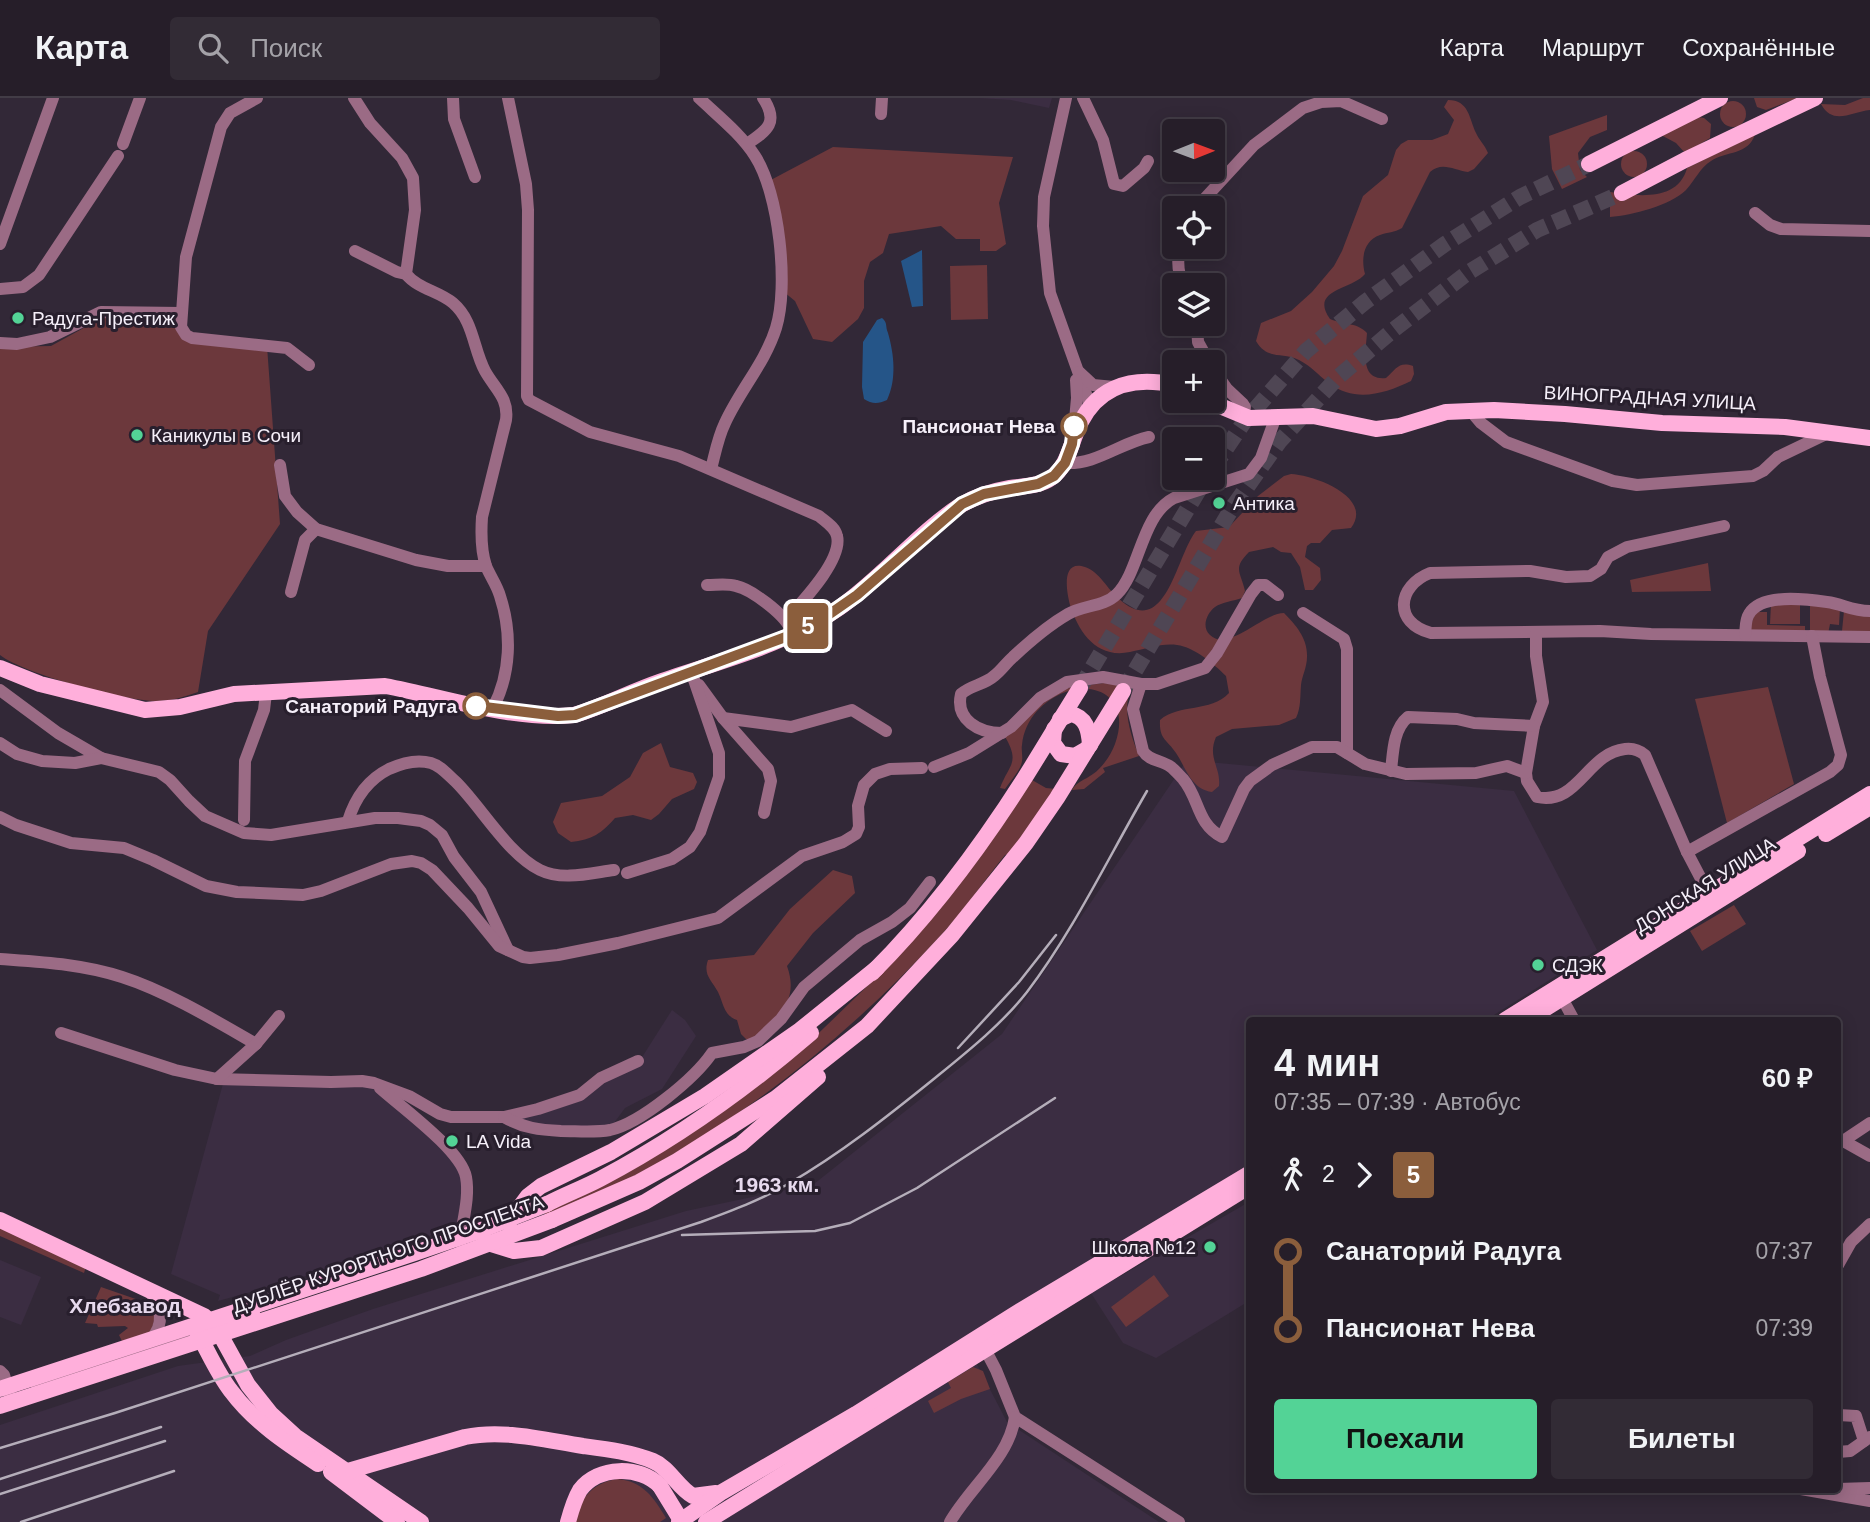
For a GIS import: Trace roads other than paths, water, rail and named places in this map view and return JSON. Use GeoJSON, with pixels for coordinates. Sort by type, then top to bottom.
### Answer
{"type":"FeatureCollection","features":[{"type":"Feature","properties":{"kind":"main road"},"geometry":{"type":"LineString","coordinates":[[1589,164],[1720,98]]}},
{"type":"Feature","properties":{"kind":"main road"},"geometry":{"type":"LineString","coordinates":[[1622,193],[1815,98]]}},
{"type":"Feature","properties":{"kind":"main road"},"geometry":{"type":"LineString","coordinates":[[0,668],[40,684],[145,710],[180,707],[234,694],[384,685],[493,708],[558,716],[575,715],[693,675],[789,628],[821,620],[857,595],[962,504],[984,494],[1048,480],[1065,463],[1090,405],[1115,387],[1150,382],[1162,384]]}},
{"type":"Feature","properties":{"kind":"main road","name":"ВИНОГРАДНАЯ УЛИЦА"},"geometry":{"type":"LineString","coordinates":[[1225,408],[1242,416],[1275,419],[1312,416],[1359,427],[1389,428],[1438,414],[1470,410],[1564,414],[1662,423],[1755,425],[1870,438]]}},
{"type":"Feature","properties":{"kind":"main road","name":"ДУБЛЁР КУРОРТНОГО ПРОСПЕКТА"},"geometry":{"type":"LineString","coordinates":[[2,1397],[479,1231],[547,1204],[643,1156],[740,1092],[819,1026],[908,935],[954,879],[1024,779],[1080,688]]}},
{"type":"Feature","properties":{"kind":"main road","name":"ДУБЛЁР КУРОРТНОГО ПРОСПЕКТА"},"geometry":{"type":"LineString","coordinates":[[2,1397],[421,1269],[552,1220],[639,1182],[677,1161],[776,1098],[867,1026],[952,935],[998,880],[1057,798],[1123,691]]}},
{"type":"Feature","properties":{"kind":"main road"},"geometry":{"type":"LineString","coordinates":[[1071,714],[1080,717],[1087,728],[1088,747],[1072,756],[1058,752],[1052,739],[1058,723],[1071,714]]}},
{"type":"Feature","properties":{"kind":"main road","name":"ДОНСКАЯ УЛИЦА"},"geometry":{"type":"LineString","coordinates":[[1559,993],[1709,894],[1870,794]]}},
{"type":"Feature","properties":{"kind":"main road","name":"ДОНСКАЯ УЛИЦА"},"geometry":{"type":"LineString","coordinates":[[1559,993],[1870,807]]}},
{"type":"Feature","properties":{"kind":"main road"},"geometry":{"type":"LineString","coordinates":[[198,1333],[491,1240],[528,1196],[541,1186],[611,1152],[705,1096],[800,1030],[877,968]]}},
{"type":"Feature","properties":{"kind":"main road"},"geometry":{"type":"LineString","coordinates":[[1511,1017],[1559,993]]}},
{"type":"Feature","properties":{"kind":"main road"},"geometry":{"type":"LineString","coordinates":[[1531,1017],[1559,993]]}},
{"type":"Feature","properties":{"kind":"main road"},"geometry":{"type":"LineString","coordinates":[[491,1240],[514,1251],[541,1248],[645,1202],[741,1144],[821,1074],[867,1026]]}},
{"type":"Feature","properties":{"kind":"main road"},"geometry":{"type":"LineString","coordinates":[[568,1522],[578,1493],[589,1481],[604,1474],[629,1471],[642,1474],[657,1483],[681,1522],[722,1492],[856,1415],[1015,1314],[1246,1175]]}},
{"type":"Feature","properties":{"kind":"main road"},"geometry":{"type":"LineString","coordinates":[[706,1522],[1246,1188]]}},
{"type":"Feature","properties":{"kind":"main road"},"geometry":{"type":"LineString","coordinates":[[0,1220],[204,1316],[216,1327],[248,1385],[271,1414],[295,1436],[421,1522]]}},
{"type":"Feature","properties":{"kind":"main road"},"geometry":{"type":"LineString","coordinates":[[173,1301],[198,1333],[221,1377],[243,1405],[282,1441],[331,1472],[397,1522]]}},
{"type":"Feature","properties":{"kind":"main road"},"geometry":{"type":"LineString","coordinates":[[348,1471],[465,1437],[493,1433],[601,1449],[647,1459],[668,1471],[693,1496],[722,1492]]}},
{"type":"Feature","properties":{"kind":"main road"},"geometry":{"type":"LineString","coordinates":[[331,1472],[356,1485],[410,1522]]}},
{"type":"Feature","properties":{"kind":"street"},"geometry":{"type":"LineString","coordinates":[[0,244],[53,98]]}},
{"type":"Feature","properties":{"kind":"street"},"geometry":{"type":"LineString","coordinates":[[0,289],[23,287],[39,275],[120,150],[140,98]]}},
{"type":"Feature","properties":{"kind":"street"},"geometry":{"type":"LineString","coordinates":[[257,98],[230,113],[221,127],[187,257],[181,327],[189,337],[287,348],[309,365]]}},
{"type":"Feature","properties":{"kind":"street"},"geometry":{"type":"LineString","coordinates":[[354,98],[370,122],[402,158],[413,178],[415,210],[406,274]]}},
{"type":"Feature","properties":{"kind":"street"},"geometry":{"type":"LineString","coordinates":[[453,98],[454,119],[475,177]]}},
{"type":"Feature","properties":{"kind":"street"},"geometry":{"type":"LineString","coordinates":[[508,98],[526,184],[527,396],[532,403],[590,432],[678,456],[711,469],[818,516],[837,534],[838,542],[830,564],[789,628],[741,587],[732,584],[707,585]]}},
{"type":"Feature","properties":{"kind":"street"},"geometry":{"type":"LineString","coordinates":[[699,98],[747,144],[765,174],[779,231],[781,296],[776,328],[752,379],[725,422],[711,469]]}},
{"type":"Feature","properties":{"kind":"street"},"geometry":{"type":"LineString","coordinates":[[747,144],[762,134],[770,123],[771,114],[763,98]]}},
{"type":"Feature","properties":{"kind":"street"},"geometry":{"type":"LineString","coordinates":[[881,114],[882,98]]}},
{"type":"Feature","properties":{"kind":"street"},"geometry":{"type":"LineString","coordinates":[[1066,98],[1043,204],[1051,293],[1090,405]]}},
{"type":"Feature","properties":{"kind":"street"},"geometry":{"type":"LineString","coordinates":[[1083,98],[1103,140],[1114,184],[1123,186],[1144,168],[1148,161]]}},
{"type":"Feature","properties":{"kind":"street"},"geometry":{"type":"LineString","coordinates":[[1207,196],[1254,145],[1303,108],[1321,102],[1341,101],[1382,119]]}},
{"type":"Feature","properties":{"kind":"street"},"geometry":{"type":"LineString","coordinates":[[1755,213],[1770,225],[1781,229],[1870,231]]}},
{"type":"Feature","properties":{"kind":"street"},"geometry":{"type":"LineString","coordinates":[[355,251],[406,274],[413,281],[443,296],[461,312],[472,333],[485,371],[503,397],[506,420],[482,517],[486,566],[495,581],[504,609],[508,654],[503,689],[493,708]]}},
{"type":"Feature","properties":{"kind":"street"},"geometry":{"type":"LineString","coordinates":[[0,343],[17,344],[50,337],[101,312],[181,313]]}},
{"type":"Feature","properties":{"kind":"street"},"geometry":{"type":"LineString","coordinates":[[1074,365],[1093,385],[1115,387]]}},
{"type":"Feature","properties":{"kind":"street"},"geometry":{"type":"LineString","coordinates":[[1072,444],[1077,398],[1074,365]]}},
{"type":"Feature","properties":{"kind":"street"},"geometry":{"type":"LineString","coordinates":[[1225,386],[1243,404],[1245,411],[1242,416]]}},
{"type":"Feature","properties":{"kind":"street"},"geometry":{"type":"LineString","coordinates":[[503,397],[527,396]]}},
{"type":"Feature","properties":{"kind":"street"},"geometry":{"type":"LineString","coordinates":[[1470,410],[1480,423],[1506,442],[1613,481],[1637,485],[1753,476],[1778,457],[1828,433]]}},
{"type":"Feature","properties":{"kind":"street"},"geometry":{"type":"LineString","coordinates":[[1002,733],[987,733],[970,724],[960,704],[961,694],[993,678],[1012,658],[1064,617],[1116,595],[1124,585],[1146,534],[1163,505],[1174,498],[1249,474],[1262,458],[1275,419]]}},
{"type":"Feature","properties":{"kind":"street"},"geometry":{"type":"LineString","coordinates":[[1065,463],[1076,464],[1106,455],[1149,437]]}},
{"type":"Feature","properties":{"kind":"street"},"geometry":{"type":"LineString","coordinates":[[280,466],[285,496],[297,512],[316,529],[416,560],[448,566],[486,566]]}},
{"type":"Feature","properties":{"kind":"street"},"geometry":{"type":"LineString","coordinates":[[1724,526],[1627,547],[1608,557],[1601,569],[1590,576],[1566,577],[1530,571],[1430,573],[1420,577],[1409,588],[1404,599],[1406,617],[1414,627],[1431,633],[1600,631],[1870,637]]}},
{"type":"Feature","properties":{"kind":"street"},"geometry":{"type":"LineString","coordinates":[[290,592],[305,540],[316,529]]}},
{"type":"Feature","properties":{"kind":"street"},"geometry":{"type":"LineString","coordinates":[[0,817],[71,843],[124,848],[206,886],[237,891],[303,895],[391,864],[412,861],[421,863],[432,870],[468,908],[499,946],[523,957],[558,955],[664,933],[718,918],[802,856],[843,842],[856,834],[859,827],[858,806],[864,785],[875,774],[890,769],[928,767],[969,754],[1011,727],[1040,698],[1067,682],[1103,677],[1157,684],[1205,668],[1258,586],[1265,585],[1278,595]]}},
{"type":"Feature","properties":{"kind":"street"},"geometry":{"type":"LineString","coordinates":[[1745,635],[1749,614],[1761,602],[1770,600],[1827,602],[1854,611],[1870,611]]}},
{"type":"Feature","properties":{"kind":"street"},"geometry":{"type":"LineString","coordinates":[[1303,613],[1344,639],[1348,649],[1347,753]]}},
{"type":"Feature","properties":{"kind":"street"},"geometry":{"type":"LineString","coordinates":[[1141,684],[1133,709],[1143,751],[1146,756],[1170,767],[1184,781],[1196,801],[1203,822],[1211,831],[1222,837],[1244,789],[1260,772],[1312,747],[1329,746],[1365,764],[1406,774],[1469,774],[1507,766],[1526,774],[1534,726],[1543,702],[1536,656],[1536,632]]}},
{"type":"Feature","properties":{"kind":"street","name":"ДОНСКАЯ УЛИЦА"},"geometry":{"type":"LineString","coordinates":[[1687,852],[1838,765],[1840,755],[1812,636]]}},
{"type":"Feature","properties":{"kind":"street"},"geometry":{"type":"LineString","coordinates":[[693,675],[723,718],[768,769],[771,781],[764,813]]}},
{"type":"Feature","properties":{"kind":"street"},"geometry":{"type":"LineString","coordinates":[[348,821],[357,797],[379,775],[409,762],[430,762],[443,770],[468,794],[519,853],[541,870],[565,876],[620,872],[672,859],[691,847],[700,832],[719,776],[720,759],[693,675]]}},
{"type":"Feature","properties":{"kind":"street"},"geometry":{"type":"LineString","coordinates":[[0,691],[58,733],[101,758],[159,772],[205,816],[244,833],[271,835],[348,821],[398,818],[421,821],[438,830],[457,863],[481,892],[508,951]]}},
{"type":"Feature","properties":{"kind":"street"},"geometry":{"type":"LineString","coordinates":[[244,820],[245,761],[264,710],[266,693]]}},
{"type":"Feature","properties":{"kind":"street"},"geometry":{"type":"LineString","coordinates":[[723,718],[791,727],[852,710],[886,731]]}},
{"type":"Feature","properties":{"kind":"street"},"geometry":{"type":"LineString","coordinates":[[1391,771],[1396,736],[1401,722],[1408,717],[1534,726]]}},
{"type":"Feature","properties":{"kind":"street"},"geometry":{"type":"LineString","coordinates":[[0,743],[17,754],[42,761],[75,763],[101,758]]}},
{"type":"Feature","properties":{"kind":"street","name":"ДОНСКАЯ УЛИЦА"},"geometry":{"type":"LineString","coordinates":[[1526,774],[1536,797],[1554,798],[1575,786],[1597,760],[1608,753],[1631,748],[1645,755],[1687,852],[1709,894]]}},
{"type":"Feature","properties":{"kind":"street"},"geometry":{"type":"LineString","coordinates":[[504,1117],[526,1128],[588,1132],[615,1128],[650,1111],[703,1067],[712,1053],[744,1047],[758,1041],[781,1019],[804,987],[860,940],[911,908],[930,883]]}},
{"type":"Feature","properties":{"kind":"street"},"geometry":{"type":"LineString","coordinates":[[0,959],[67,965],[124,977],[197,1011],[256,1044]]}},
{"type":"Feature","properties":{"kind":"street"},"geometry":{"type":"LineString","coordinates":[[1559,993],[1572,1017]]}},
{"type":"Feature","properties":{"kind":"street"},"geometry":{"type":"LineString","coordinates":[[217,1079],[256,1044],[279,1016]]}},
{"type":"Feature","properties":{"kind":"street"},"geometry":{"type":"LineString","coordinates":[[61,1032],[175,1070],[217,1079],[374,1083],[409,1096],[445,1116],[504,1117],[580,1095],[601,1078],[638,1060]]}},
{"type":"Feature","properties":{"kind":"street"},"geometry":{"type":"LineString","coordinates":[[374,1083],[443,1144],[464,1168],[467,1185],[459,1251]]}},
{"type":"Feature","properties":{"kind":"street"},"geometry":{"type":"LineString","coordinates":[[1841,1138],[1870,1123]]}},
{"type":"Feature","properties":{"kind":"street"},"geometry":{"type":"LineString","coordinates":[[1841,1140],[1870,1156]]}},
{"type":"Feature","properties":{"kind":"street"},"geometry":{"type":"LineString","coordinates":[[1841,1260],[1851,1242],[1870,1224]]}},
{"type":"Feature","properties":{"kind":"street"},"geometry":{"type":"LineString","coordinates":[[140,1351],[154,1338],[161,1317],[157,1302],[148,1289]]}},
{"type":"Feature","properties":{"kind":"street"},"geometry":{"type":"LineString","coordinates":[[0,1371],[4,1375],[2,1397],[198,1333]]}},
{"type":"Feature","properties":{"kind":"street"},"geometry":{"type":"LineString","coordinates":[[950,1522],[1010,1437],[1015,1417],[985,1349]]}},
{"type":"Feature","properties":{"kind":"street"},"geometry":{"type":"LineString","coordinates":[[1841,1415],[1856,1416],[1867,1439],[1850,1451],[1841,1452]]}},
{"type":"Feature","properties":{"kind":"street"},"geometry":{"type":"LineString","coordinates":[[1015,1417],[1179,1522]]}},
{"type":"Feature","properties":{"kind":"street"},"geometry":{"type":"LineString","coordinates":[[1841,1489],[1870,1488]]}},
{"type":"Feature","properties":{"kind":"street"},"geometry":{"type":"LineString","coordinates":[[1825,1493],[1870,1501]]}},
{"type":"Feature","properties":{"kind":"water"},"geometry":{"type":"Polygon","coordinates":[[[922,250],[923,306],[912,307],[901,261],[922,250]]]}},
{"type":"Feature","properties":{"kind":"water"},"geometry":{"type":"Polygon","coordinates":[[[882,318],[886,323],[894,366],[887,400],[875,403],[864,399],[863,342],[877,320],[882,318]]]}},
{"type":"Feature","properties":{"kind":"tunnel"},"geometry":{"type":"LineString","coordinates":[[1225,450],[1244,422],[1306,351],[1365,302],[1445,244],[1520,197],[1589,164]]}},
{"type":"Feature","properties":{"kind":"tunnel"},"geometry":{"type":"LineString","coordinates":[[1123,691],[1232,508],[1279,442],[1337,378],[1466,274],[1537,230],[1622,193]]}},
{"type":"Feature","properties":{"kind":"tunnel"},"geometry":{"type":"LineString","coordinates":[[1080,688],[1199,490]]}},
{"type":"Feature","properties":{"kind":"railway"},"geometry":{"type":"LineString","coordinates":[[0,1448],[701,1222],[757,1200],[788,1184],[845,1147],[900,1106],[971,1048],[1017,1004],[1060,944],[1147,791]]}},
{"type":"Feature","properties":{"kind":"railway"},"geometry":{"type":"LineString","coordinates":[[958,1048],[1019,982],[1056,935]]}},
{"type":"Feature","properties":{"kind":"railway"},"geometry":{"type":"LineString","coordinates":[[682,1235],[815,1231],[850,1223],[917,1188],[1055,1098]]}},
{"type":"Feature","properties":{"kind":"railway"},"geometry":{"type":"LineString","coordinates":[[0,1479],[161,1427]]}},
{"type":"Feature","properties":{"kind":"railway"},"geometry":{"type":"LineString","coordinates":[[0,1494],[165,1441]]}},
{"type":"Feature","properties":{"kind":"railway"},"geometry":{"type":"LineString","coordinates":[[21,1522],[174,1471]]}},
{"type":"Feature","properties":{"kind":"place","name":"Радуга-Престиж"},"geometry":{"type":"Point","coordinates":[18,318]}},
{"type":"Feature","properties":{"kind":"place","name":"Пансионат Нева"},"geometry":{"type":"Point","coordinates":[1074,426]}},
{"type":"Feature","properties":{"kind":"place","name":"Каникулы в Сочи"},"geometry":{"type":"Point","coordinates":[137,435]}},
{"type":"Feature","properties":{"kind":"place","name":"Антика"},"geometry":{"type":"Point","coordinates":[1219,503]}},
{"type":"Feature","properties":{"kind":"place","name":"Санаторий Радуга"},"geometry":{"type":"Point","coordinates":[476,706]}},
{"type":"Feature","properties":{"kind":"place","name":"СДЭК"},"geometry":{"type":"Point","coordinates":[1538,965]}},
{"type":"Feature","properties":{"kind":"place","name":"LA Vida"},"geometry":{"type":"Point","coordinates":[452,1141]}},
{"type":"Feature","properties":{"kind":"place","name":"Школа №12"},"geometry":{"type":"Point","coordinates":[1210,1247]}},
{"type":"Feature","properties":{"kind":"district","name":"1963 км."},"geometry":{"type":"Point","coordinates":[777,1184]}},
{"type":"Feature","properties":{"kind":"district","name":"Хлебзавод"},"geometry":{"type":"Point","coordinates":[125,1305]}}]}
